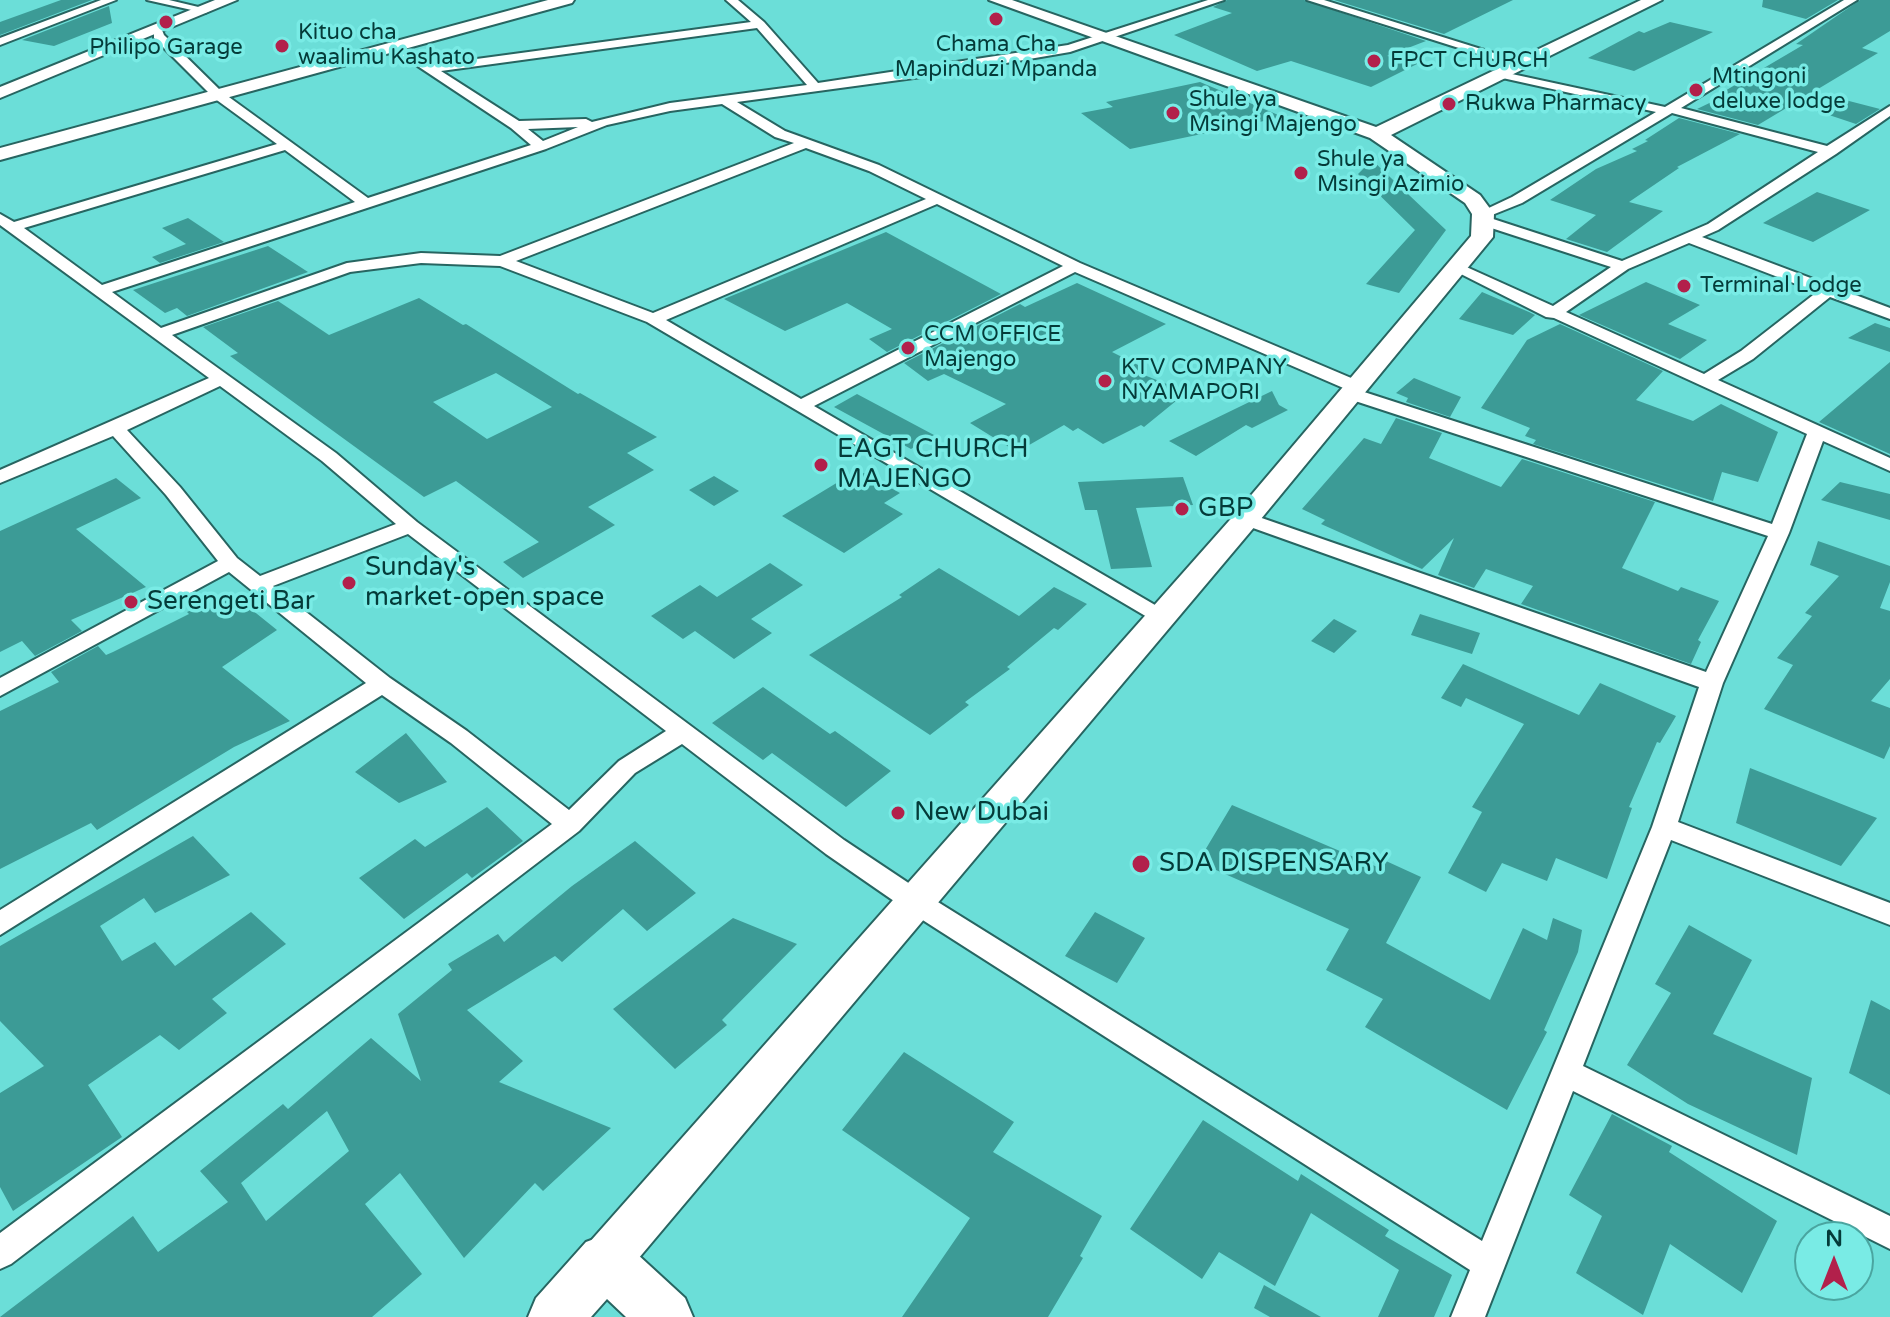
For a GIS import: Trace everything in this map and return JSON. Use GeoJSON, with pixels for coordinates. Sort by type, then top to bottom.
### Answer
{"type":"FeatureCollection","features":[{"type":"Feature","properties":{"kind":"main road"},"geometry":{"type":"LineString","coordinates":[[555,1317],[605,1261],[666,1317]]}},
{"type":"Feature","properties":{"kind":"street"},"geometry":{"type":"LineString","coordinates":[[0,42],[111,0]]}},
{"type":"Feature","properties":{"kind":"street"},"geometry":{"type":"LineString","coordinates":[[152,0],[205,10]]}},
{"type":"Feature","properties":{"kind":"street"},"geometry":{"type":"LineString","coordinates":[[0,93],[229,0]]}},
{"type":"Feature","properties":{"kind":"street"},"geometry":{"type":"LineString","coordinates":[[0,154],[566,0]]}},
{"type":"Feature","properties":{"kind":"street"},"geometry":{"type":"LineString","coordinates":[[731,0],[760,24],[816,88]]}},
{"type":"Feature","properties":{"kind":"street"},"geometry":{"type":"LineString","coordinates":[[605,1261],[1246,519],[1482,237],[1484,217],[1473,199],[1377,134],[997,0]]}},
{"type":"Feature","properties":{"kind":"street"},"geometry":{"type":"LineString","coordinates":[[98,291],[541,146],[603,122],[670,107],[1035,55],[1105,39],[1219,0]]}},
{"type":"Feature","properties":{"kind":"street"},"geometry":{"type":"LineString","coordinates":[[1312,0],[1523,64]]}},
{"type":"Feature","properties":{"kind":"street"},"geometry":{"type":"LineString","coordinates":[[1377,134],[1654,0]]}},
{"type":"Feature","properties":{"kind":"street"},"geometry":{"type":"LineString","coordinates":[[1484,217],[1852,0]]}},
{"type":"Feature","properties":{"kind":"street"},"geometry":{"type":"LineString","coordinates":[[427,69],[760,24]]}},
{"type":"Feature","properties":{"kind":"street"},"geometry":{"type":"LineString","coordinates":[[158,32],[158,36],[218,95],[366,203]]}},
{"type":"Feature","properties":{"kind":"street"},"geometry":{"type":"LineString","coordinates":[[396,47],[516,125],[541,146]]}},
{"type":"Feature","properties":{"kind":"street"},"geometry":{"type":"LineString","coordinates":[[1502,74],[1668,110],[1831,151]]}},
{"type":"Feature","properties":{"kind":"street"},"geometry":{"type":"LineString","coordinates":[[725,100],[780,134],[874,168],[1075,266],[1355,390],[1779,533]]}},
{"type":"Feature","properties":{"kind":"street"},"geometry":{"type":"LineString","coordinates":[[1552,314],[1623,266],[1690,238],[1886,117]]}},
{"type":"Feature","properties":{"kind":"street"},"geometry":{"type":"LineString","coordinates":[[516,125],[603,122]]}},
{"type":"Feature","properties":{"kind":"street"},"geometry":{"type":"LineString","coordinates":[[502,261],[804,144]]}},
{"type":"Feature","properties":{"kind":"street"},"geometry":{"type":"LineString","coordinates":[[6,222],[288,145]]}},
{"type":"Feature","properties":{"kind":"street"},"geometry":{"type":"LineString","coordinates":[[653,319],[938,199]]}},
{"type":"Feature","properties":{"kind":"street"},"geometry":{"type":"LineString","coordinates":[[1484,217],[1623,266]]}},
{"type":"Feature","properties":{"kind":"street"},"geometry":{"type":"LineString","coordinates":[[6,222],[329,457],[410,526],[835,847],[916,902],[1488,1263]]}},
{"type":"Feature","properties":{"kind":"street"},"geometry":{"type":"LineString","coordinates":[[1690,238],[1826,292],[1887,309]]}},
{"type":"Feature","properties":{"kind":"street"},"geometry":{"type":"LineString","coordinates":[[159,334],[347,268],[421,258],[502,261],[653,319],[1159,617]]}},
{"type":"Feature","properties":{"kind":"street"},"geometry":{"type":"LineString","coordinates":[[803,405],[1075,266]]}},
{"type":"Feature","properties":{"kind":"street"},"geometry":{"type":"LineString","coordinates":[[1457,268],[1552,314],[1890,465]]}},
{"type":"Feature","properties":{"kind":"street"},"geometry":{"type":"LineString","coordinates":[[1704,381],[1747,355],[1826,292]]}},
{"type":"Feature","properties":{"kind":"street"},"geometry":{"type":"LineString","coordinates":[[0,477],[221,379]]}},
{"type":"Feature","properties":{"kind":"street"},"geometry":{"type":"LineString","coordinates":[[116,428],[173,491],[230,563],[382,684],[459,737],[570,824]]}},
{"type":"Feature","properties":{"kind":"street"},"geometry":{"type":"LineString","coordinates":[[1468,1317],[1664,827],[1712,683],[1779,533],[1817,433]]}},
{"type":"Feature","properties":{"kind":"street"},"geometry":{"type":"LineString","coordinates":[[1246,519],[1712,683]]}},
{"type":"Feature","properties":{"kind":"street"},"geometry":{"type":"LineString","coordinates":[[257,585],[410,526]]}},
{"type":"Feature","properties":{"kind":"street"},"geometry":{"type":"LineString","coordinates":[[0,688],[230,563]]}},
{"type":"Feature","properties":{"kind":"street"},"geometry":{"type":"LineString","coordinates":[[0,924],[382,684]]}},
{"type":"Feature","properties":{"kind":"street"},"geometry":{"type":"LineString","coordinates":[[0,1253],[570,824],[627,767],[681,733]]}},
{"type":"Feature","properties":{"kind":"street"},"geometry":{"type":"LineString","coordinates":[[1664,827],[1890,914]]}},
{"type":"Feature","properties":{"kind":"street"},"geometry":{"type":"LineString","coordinates":[[1565,1072],[1890,1233]]}},
{"type":"Feature","properties":{"kind":"building"},"geometry":{"type":"Polygon","coordinates":[[[61,0],[92,0],[0,35],[0,22],[61,0]]]}},
{"type":"Feature","properties":{"kind":"building"},"geometry":{"type":"Polygon","coordinates":[[[1227,0],[1304,0],[1426,41],[1387,56],[1423,61],[1371,87],[1291,61],[1257,71],[1174,35],[1232,13],[1213,7],[1227,0]]]}},
{"type":"Feature","properties":{"kind":"building"},"geometry":{"type":"Polygon","coordinates":[[[1334,0],[1513,0],[1444,34],[1334,0]]]}},
{"type":"Feature","properties":{"kind":"building"},"geometry":{"type":"Polygon","coordinates":[[[1763,0],[1838,0],[1806,19],[1762,7],[1763,0]]]}},
{"type":"Feature","properties":{"kind":"building"},"geometry":{"type":"Polygon","coordinates":[[[1860,0],[1890,0],[1890,31],[1862,48],[1878,53],[1758,125],[1697,109],[1724,96],[1718,95],[1803,45],[1796,44],[1860,0]]]}},
{"type":"Feature","properties":{"kind":"building"},"geometry":{"type":"Polygon","coordinates":[[[109,6],[112,23],[54,46],[22,40],[109,6]]]}},
{"type":"Feature","properties":{"kind":"building"},"geometry":{"type":"Polygon","coordinates":[[[1670,22],[1713,32],[1634,71],[1588,58],[1639,31],[1644,33],[1670,22]]]}},
{"type":"Feature","properties":{"kind":"building"},"geometry":{"type":"Polygon","coordinates":[[[1200,82],[1283,117],[1130,149],[1081,113],[1113,107],[1106,102],[1200,82]]]}},
{"type":"Feature","properties":{"kind":"building"},"geometry":{"type":"Polygon","coordinates":[[[1822,94],[1880,109],[1856,124],[1817,111],[1822,94]]]}},
{"type":"Feature","properties":{"kind":"building"},"geometry":{"type":"Polygon","coordinates":[[[1679,118],[1740,134],[1677,167],[1629,202],[1663,211],[1607,252],[1566,239],[1596,215],[1550,200],[1596,169],[1637,151],[1632,149],[1679,118]]]}},
{"type":"Feature","properties":{"kind":"building"},"geometry":{"type":"Polygon","coordinates":[[[1372,160],[1446,230],[1399,293],[1366,284],[1415,230],[1358,174],[1372,160]]]}},
{"type":"Feature","properties":{"kind":"building"},"geometry":{"type":"Polygon","coordinates":[[[1817,192],[1870,210],[1813,242],[1763,223],[1817,192]]]}},
{"type":"Feature","properties":{"kind":"building"},"geometry":{"type":"Polygon","coordinates":[[[188,218],[224,242],[160,263],[152,257],[186,244],[162,228],[188,218]]]}},
{"type":"Feature","properties":{"kind":"building"},"geometry":{"type":"Polygon","coordinates":[[[886,232],[1001,294],[887,352],[869,339],[892,329],[847,303],[785,331],[724,299],[886,232]]]}},
{"type":"Feature","properties":{"kind":"building"},"geometry":{"type":"Polygon","coordinates":[[[268,246],[308,272],[187,316],[177,308],[165,313],[133,290],[268,246]]]}},
{"type":"Feature","properties":{"kind":"building"},"geometry":{"type":"Polygon","coordinates":[[[1646,282],[1700,305],[1668,324],[1707,340],[1680,359],[1579,315],[1646,282]]]}},
{"type":"Feature","properties":{"kind":"building"},"geometry":{"type":"Polygon","coordinates":[[[1077,283],[1166,324],[1112,352],[1146,369],[1139,373],[1187,392],[1144,427],[1141,425],[1103,444],[1078,428],[1073,431],[1064,425],[1017,452],[970,423],[1006,404],[944,374],[928,381],[904,363],[1020,304],[1025,307],[1077,283]]]}},
{"type":"Feature","properties":{"kind":"building"},"geometry":{"type":"Polygon","coordinates":[[[1482,292],[1535,315],[1513,335],[1459,319],[1482,292]]]}},
{"type":"Feature","properties":{"kind":"building"},"geometry":{"type":"Polygon","coordinates":[[[419,298],[578,394],[657,437],[627,453],[654,470],[588,507],[615,525],[523,578],[503,562],[539,542],[456,481],[424,497],[230,356],[238,353],[203,327],[278,301],[329,335],[419,298]],[[496,373],[433,402],[487,439],[552,407],[496,373]]]}},
{"type":"Feature","properties":{"kind":"building"},"geometry":{"type":"Polygon","coordinates":[[[1875,323],[1890,328],[1890,352],[1848,338],[1875,323]]]}},
{"type":"Feature","properties":{"kind":"building"},"geometry":{"type":"Polygon","coordinates":[[[1560,324],[1663,371],[1636,400],[1693,421],[1721,404],[1778,432],[1758,482],[1722,472],[1713,501],[1533,444],[1536,440],[1525,436],[1530,428],[1481,408],[1527,340],[1560,324]]]}},
{"type":"Feature","properties":{"kind":"building"},"geometry":{"type":"Polygon","coordinates":[[[1890,362],[1890,454],[1819,422],[1890,362]]]}},
{"type":"Feature","properties":{"kind":"building"},"geometry":{"type":"Polygon","coordinates":[[[1414,378],[1461,397],[1450,417],[1406,402],[1408,398],[1396,393],[1414,378]]]}},
{"type":"Feature","properties":{"kind":"building"},"geometry":{"type":"Polygon","coordinates":[[[1272,391],[1279,405],[1288,410],[1252,428],[1246,425],[1196,456],[1169,441],[1272,391]]]}},
{"type":"Feature","properties":{"kind":"building"},"geometry":{"type":"Polygon","coordinates":[[[857,394],[934,435],[911,449],[834,407],[857,394]]]}},
{"type":"Feature","properties":{"kind":"building"},"geometry":{"type":"Polygon","coordinates":[[[1396,418],[1442,433],[1429,458],[1501,487],[1522,459],[1655,502],[1622,568],[1678,591],[1681,587],[1719,601],[1698,640],[1701,642],[1691,664],[1521,604],[1533,586],[1486,569],[1474,588],[1438,575],[1454,538],[1422,569],[1321,524],[1325,520],[1302,509],[1364,438],[1381,444],[1396,418]]]}},
{"type":"Feature","properties":{"kind":"building"},"geometry":{"type":"Polygon","coordinates":[[[858,470],[900,493],[884,503],[903,514],[844,553],[782,516],[858,470]]]}},
{"type":"Feature","properties":{"kind":"building"},"geometry":{"type":"Polygon","coordinates":[[[714,476],[739,491],[714,506],[689,490],[714,476]]]}},
{"type":"Feature","properties":{"kind":"building"},"geometry":{"type":"Polygon","coordinates":[[[1183,477],[1193,505],[1136,508],[1152,567],[1111,569],[1097,510],[1085,510],[1078,482],[1183,477]]]}},
{"type":"Feature","properties":{"kind":"building"},"geometry":{"type":"Polygon","coordinates":[[[116,478],[141,498],[76,529],[146,587],[71,620],[82,631],[35,656],[22,641],[0,652],[0,531],[116,478]]]}},
{"type":"Feature","properties":{"kind":"building"},"geometry":{"type":"Polygon","coordinates":[[[1840,482],[1890,494],[1890,520],[1821,500],[1840,482]]]}},
{"type":"Feature","properties":{"kind":"building"},"geometry":{"type":"Polygon","coordinates":[[[1818,541],[1890,566],[1890,582],[1880,608],[1890,611],[1890,679],[1871,701],[1890,708],[1890,746],[1884,759],[1764,709],[1793,665],[1777,658],[1812,616],[1805,613],[1839,576],[1810,565],[1818,541]]]}},
{"type":"Feature","properties":{"kind":"building"},"geometry":{"type":"Polygon","coordinates":[[[770,563],[803,585],[751,619],[772,633],[734,659],[695,631],[683,639],[651,616],[700,585],[717,597],[770,563]]]}},
{"type":"Feature","properties":{"kind":"building"},"geometry":{"type":"Polygon","coordinates":[[[939,568],[1019,616],[1054,587],[1087,604],[1058,630],[1054,628],[1007,667],[1010,669],[965,702],[969,705],[930,735],[809,655],[902,597],[899,595],[939,568]]]}},
{"type":"Feature","properties":{"kind":"building"},"geometry":{"type":"Polygon","coordinates":[[[231,593],[277,630],[222,667],[290,721],[234,747],[97,830],[91,823],[0,869],[0,711],[59,682],[51,672],[98,646],[106,655],[189,614],[187,612],[231,593]]]}},
{"type":"Feature","properties":{"kind":"building"},"geometry":{"type":"Polygon","coordinates":[[[1420,614],[1480,633],[1472,654],[1411,635],[1420,614]]]}},
{"type":"Feature","properties":{"kind":"building"},"geometry":{"type":"Polygon","coordinates":[[[1334,619],[1357,631],[1334,653],[1311,641],[1334,619]]]}},
{"type":"Feature","properties":{"kind":"building"},"geometry":{"type":"Polygon","coordinates":[[[1463,664],[1579,715],[1600,683],[1676,716],[1660,743],[1657,742],[1629,807],[1632,808],[1607,879],[1556,858],[1547,881],[1502,863],[1486,892],[1448,873],[1482,812],[1472,807],[1524,724],[1466,698],[1461,707],[1441,698],[1463,664]]]}},
{"type":"Feature","properties":{"kind":"building"},"geometry":{"type":"Polygon","coordinates":[[[763,687],[830,734],[835,731],[891,771],[846,807],[772,753],[763,760],[712,723],[763,687]]]}},
{"type":"Feature","properties":{"kind":"building"},"geometry":{"type":"Polygon","coordinates":[[[406,733],[447,782],[399,803],[355,772],[406,733]]]}},
{"type":"Feature","properties":{"kind":"building"},"geometry":{"type":"Polygon","coordinates":[[[1750,768],[1877,818],[1841,866],[1736,823],[1750,768]]]}},
{"type":"Feature","properties":{"kind":"building"},"geometry":{"type":"Polygon","coordinates":[[[1232,805],[1382,869],[1386,861],[1421,877],[1386,943],[1490,1000],[1523,928],[1547,940],[1553,918],[1582,930],[1578,952],[1544,1030],[1547,1032],[1507,1110],[1365,1027],[1383,999],[1326,970],[1349,929],[1198,862],[1232,805]]]}},
{"type":"Feature","properties":{"kind":"building"},"geometry":{"type":"Polygon","coordinates":[[[487,807],[523,841],[472,878],[467,873],[404,919],[359,878],[415,839],[425,847],[487,807]]]}},
{"type":"Feature","properties":{"kind":"building"},"geometry":{"type":"Polygon","coordinates":[[[193,836],[230,875],[155,913],[144,898],[100,926],[122,961],[155,942],[175,966],[251,912],[286,944],[212,999],[227,1013],[179,1050],[160,1035],[88,1085],[122,1137],[13,1211],[0,1187],[0,1093],[44,1066],[0,1021],[0,946],[193,836]]]}},
{"type":"Feature","properties":{"kind":"building"},"geometry":{"type":"Polygon","coordinates":[[[635,841],[696,893],[647,931],[623,909],[562,962],[555,956],[467,1010],[523,1061],[499,1082],[611,1128],[543,1191],[535,1183],[464,1258],[400,1173],[365,1204],[422,1274],[372,1317],[0,1317],[133,1216],[158,1252],[228,1202],[200,1171],[283,1104],[288,1109],[371,1038],[421,1081],[398,1014],[452,970],[448,964],[498,934],[504,942],[572,886],[635,841]],[[327,1111],[241,1183],[266,1221],[349,1151],[327,1111]]]}},
{"type":"Feature","properties":{"kind":"building"},"geometry":{"type":"Polygon","coordinates":[[[1095,912],[1145,938],[1117,983],[1065,956],[1095,912]]]}},
{"type":"Feature","properties":{"kind":"building"},"geometry":{"type":"Polygon","coordinates":[[[733,918],[797,944],[722,1020],[727,1025],[675,1069],[613,1009],[733,918]]]}},
{"type":"Feature","properties":{"kind":"building"},"geometry":{"type":"Polygon","coordinates":[[[1689,925],[1752,960],[1713,1034],[1812,1078],[1797,1155],[1688,1104],[1627,1065],[1671,993],[1655,984],[1689,925]]]}},
{"type":"Feature","properties":{"kind":"building"},"geometry":{"type":"Polygon","coordinates":[[[1871,1000],[1890,1010],[1890,1095],[1849,1073],[1871,1000]]]}},
{"type":"Feature","properties":{"kind":"building"},"geometry":{"type":"Polygon","coordinates":[[[904,1052],[1014,1122],[993,1152],[1102,1216],[1080,1256],[1083,1258],[1048,1317],[902,1317],[970,1218],[842,1130],[904,1052]]]}},
{"type":"Feature","properties":{"kind":"building"},"geometry":{"type":"Polygon","coordinates":[[[1612,1114],[1672,1146],[1669,1152],[1777,1221],[1742,1293],[1670,1244],[1643,1315],[1576,1273],[1602,1216],[1569,1195],[1612,1114]]]}},
{"type":"Feature","properties":{"kind":"building"},"geometry":{"type":"Polygon","coordinates":[[[1203,1120],[1298,1181],[1301,1174],[1389,1230],[1385,1236],[1452,1275],[1434,1317],[1378,1317],[1399,1270],[1311,1213],[1275,1286],[1219,1252],[1202,1279],[1130,1229],[1203,1120]]]}},
{"type":"Feature","properties":{"kind":"building"},"geometry":{"type":"Polygon","coordinates":[[[1264,1285],[1321,1317],[1270,1317],[1254,1308],[1264,1285]]]}},
{"type":"Feature","properties":{"kind":"place","name":"Chama Cha Mapinduzi Mpanda"},"geometry":{"type":"Point","coordinates":[996,19]}},
{"type":"Feature","properties":{"kind":"place","name":"Philipo Garage"},"geometry":{"type":"Point","coordinates":[166,22]}},
{"type":"Feature","properties":{"kind":"place","name":"Kituo cha waalimu Kashato"},"geometry":{"type":"Point","coordinates":[282,46]}},
{"type":"Feature","properties":{"kind":"place","name":"FPCT CHURCH"},"geometry":{"type":"Point","coordinates":[1374,61]}},
{"type":"Feature","properties":{"kind":"place","name":"Mtingoni deluxe lodge"},"geometry":{"type":"Point","coordinates":[1696,90]}},
{"type":"Feature","properties":{"kind":"place","name":"Rukwa Pharmacy"},"geometry":{"type":"Point","coordinates":[1449,104]}},
{"type":"Feature","properties":{"kind":"place","name":"Shule ya Msingi Majengo"},"geometry":{"type":"Point","coordinates":[1173,113]}},
{"type":"Feature","properties":{"kind":"place","name":"Shule ya Msingi Azimio"},"geometry":{"type":"Point","coordinates":[1301,173]}},
{"type":"Feature","properties":{"kind":"place","name":"Terminal Lodge"},"geometry":{"type":"Point","coordinates":[1684,286]}},
{"type":"Feature","properties":{"kind":"place","name":"CCM OFFICE Majengo"},"geometry":{"type":"Point","coordinates":[908,348]}},
{"type":"Feature","properties":{"kind":"place","name":"KTV COMPANY NYAMAPORI"},"geometry":{"type":"Point","coordinates":[1105,381]}},
{"type":"Feature","properties":{"kind":"place","name":"EAGT CHURCH MAJENGO"},"geometry":{"type":"Point","coordinates":[821,465]}},
{"type":"Feature","properties":{"kind":"place","name":"GBP"},"geometry":{"type":"Point","coordinates":[1182,509]}},
{"type":"Feature","properties":{"kind":"place","name":"Sunday's market-open space"},"geometry":{"type":"Point","coordinates":[349,583]}},
{"type":"Feature","properties":{"kind":"place","name":"Serengeti Bar"},"geometry":{"type":"Point","coordinates":[131,602]}},
{"type":"Feature","properties":{"kind":"place","name":"New Dubai"},"geometry":{"type":"Point","coordinates":[898,813]}},
{"type":"Feature","properties":{"kind":"place","name":"SDA DISPENSARY"},"geometry":{"type":"Point","coordinates":[1141,864]}}]}
